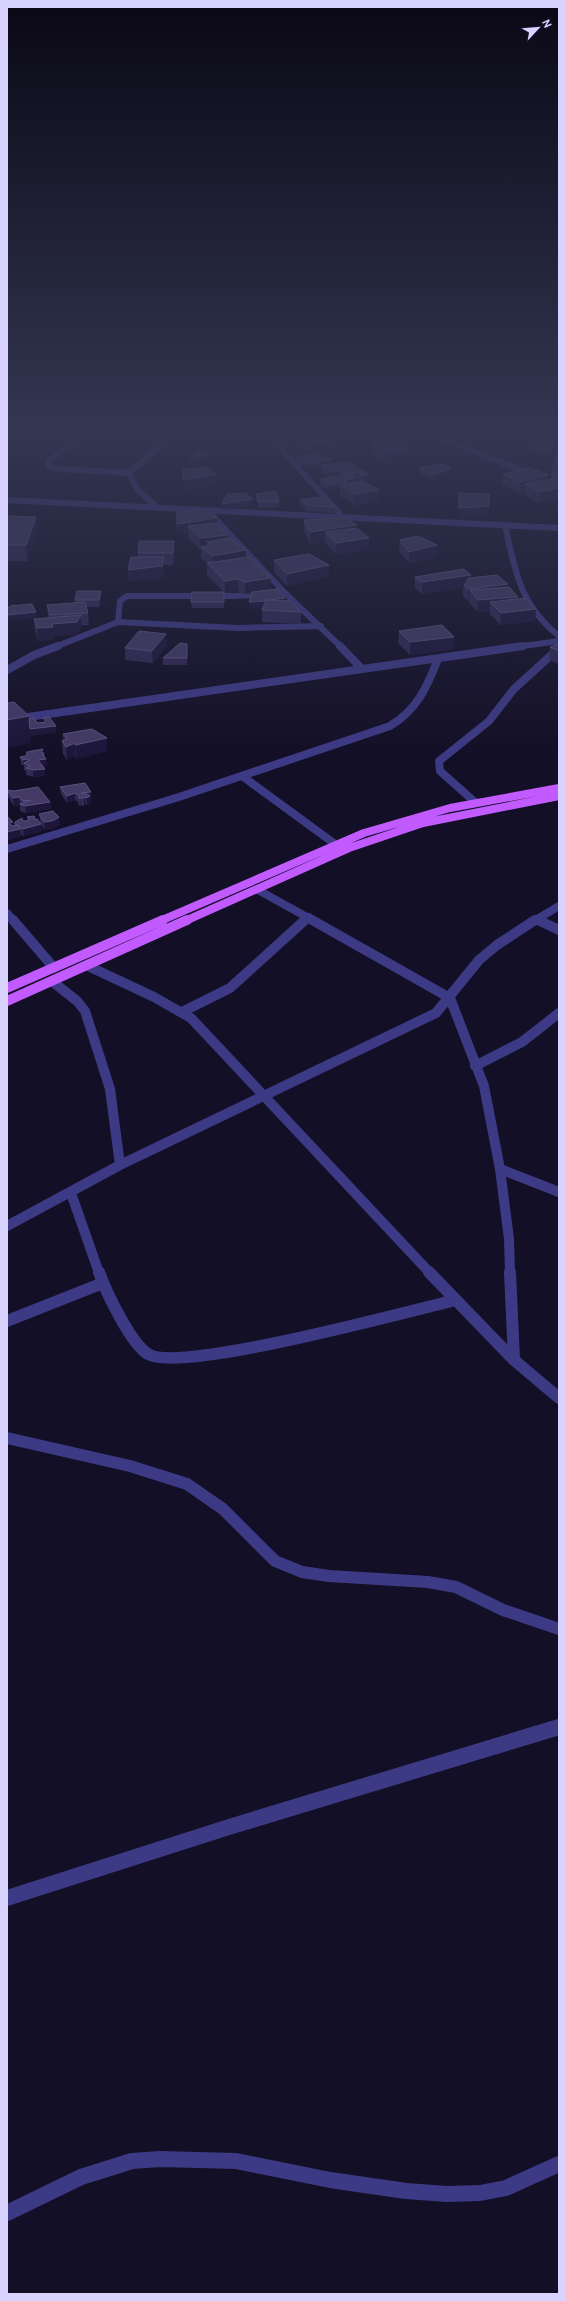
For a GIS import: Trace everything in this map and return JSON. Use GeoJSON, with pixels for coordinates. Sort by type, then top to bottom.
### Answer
{"type":"FeatureCollection","features":[{"type":"Feature","properties":{"kind":"main road"},"geometry":{"type":"LineString","coordinates":[[7,988],[335,844],[390,824],[476,803],[559,788]]}},
{"type":"Feature","properties":{"kind":"main road"},"geometry":{"type":"LineString","coordinates":[[7,1002],[258,890],[332,855],[400,830],[480,810],[559,796]]}},
{"type":"Feature","properties":{"kind":"street"},"geometry":{"type":"LineString","coordinates":[[236,540],[285,593],[321,626],[361,668]]}},
{"type":"Feature","properties":{"kind":"street"},"geometry":{"type":"LineString","coordinates":[[509,540],[516,578],[524,597],[540,620],[559,636]]}},
{"type":"Feature","properties":{"kind":"street"},"geometry":{"type":"LineString","coordinates":[[118,622],[120,601],[127,596],[285,593]]}},
{"type":"Feature","properties":{"kind":"street"},"geometry":{"type":"LineString","coordinates":[[7,670],[37,653],[93,634],[118,622],[231,628],[321,626]]}},
{"type":"Feature","properties":{"kind":"street"},"geometry":{"type":"LineString","coordinates":[[7,720],[361,668],[438,659],[559,641]]}},
{"type":"Feature","properties":{"kind":"street"},"geometry":{"type":"LineString","coordinates":[[476,803],[440,771],[439,761],[489,721],[514,689],[559,648]]}},
{"type":"Feature","properties":{"kind":"street"},"geometry":{"type":"LineString","coordinates":[[7,849],[98,822],[242,776],[324,749],[400,721],[411,712],[421,700],[438,659]]}},
{"type":"Feature","properties":{"kind":"street"},"geometry":{"type":"LineString","coordinates":[[242,776],[335,844]]}},
{"type":"Feature","properties":{"kind":"street"},"geometry":{"type":"LineString","coordinates":[[258,890],[309,917],[450,998],[484,1086],[500,1169],[509,1239],[514,1360]]}},
{"type":"Feature","properties":{"kind":"street"},"geometry":{"type":"LineString","coordinates":[[7,1226],[71,1193],[120,1165],[436,1013],[450,998],[465,976],[492,948],[559,906]]}},
{"type":"Feature","properties":{"kind":"street"},"geometry":{"type":"LineString","coordinates":[[7,914],[54,968]]}},
{"type":"Feature","properties":{"kind":"street"},"geometry":{"type":"LineString","coordinates":[[182,1012],[215,997],[230,988],[309,917]]}},
{"type":"Feature","properties":{"kind":"street"},"geometry":{"type":"LineString","coordinates":[[538,920],[559,930]]}},
{"type":"Feature","properties":{"kind":"street"},"geometry":{"type":"LineString","coordinates":[[88,966],[182,1012],[204,1030],[456,1300],[514,1360],[559,1398]]}},
{"type":"Feature","properties":{"kind":"street"},"geometry":{"type":"LineString","coordinates":[[53,982],[77,1001],[85,1011],[110,1090],[120,1165]]}},
{"type":"Feature","properties":{"kind":"street"},"geometry":{"type":"LineString","coordinates":[[475,1066],[522,1042],[559,1013]]}},
{"type":"Feature","properties":{"kind":"street"},"geometry":{"type":"LineString","coordinates":[[500,1169],[559,1192]]}},
{"type":"Feature","properties":{"kind":"street"},"geometry":{"type":"LineString","coordinates":[[71,1193],[103,1283],[137,1345],[149,1355],[167,1359],[185,1359],[258,1347],[456,1300]]}},
{"type":"Feature","properties":{"kind":"street"},"geometry":{"type":"LineString","coordinates":[[7,1321],[103,1283]]}},
{"type":"Feature","properties":{"kind":"street"},"geometry":{"type":"LineString","coordinates":[[7,1438],[130,1466],[186,1484],[223,1509],[275,1562],[302,1572],[363,1579],[428,1582],[456,1587],[503,1610],[559,1629]]}},
{"type":"Feature","properties":{"kind":"street"},"geometry":{"type":"LineString","coordinates":[[7,1898],[229,1826],[559,1727]]}},
{"type":"Feature","properties":{"kind":"street"},"geometry":{"type":"LineString","coordinates":[[7,2213],[81,2177],[132,2161],[160,2159],[236,2161],[330,2180],[406,2192],[448,2194],[480,2193],[506,2188],[559,2164]]}},
{"type":"Feature","properties":{"kind":"building"},"geometry":{"type":"Polygon","coordinates":[[[7,540],[28,540],[26,545],[7,545],[7,540]]]}},
{"type":"Feature","properties":{"kind":"building"},"geometry":{"type":"Polygon","coordinates":[[[232,540],[246,550],[212,556],[201,547],[212,545],[207,542],[232,540]]]}},
{"type":"Feature","properties":{"kind":"building"},"geometry":{"type":"Polygon","coordinates":[[[333,540],[353,540],[336,543],[333,540]]]}},
{"type":"Feature","properties":{"kind":"building"},"geometry":{"type":"Polygon","coordinates":[[[400,540],[427,540],[437,545],[409,552],[400,540]]]}},
{"type":"Feature","properties":{"kind":"building"},"geometry":{"type":"Polygon","coordinates":[[[139,541],[174,541],[173,553],[138,553],[139,541]]]}},
{"type":"Feature","properties":{"kind":"building"},"geometry":{"type":"Polygon","coordinates":[[[309,554],[329,565],[287,574],[274,560],[309,554]]]}},
{"type":"Feature","properties":{"kind":"building"},"geometry":{"type":"Polygon","coordinates":[[[131,557],[164,557],[162,566],[128,570],[131,557]]]}},
{"type":"Feature","properties":{"kind":"building"},"geometry":{"type":"Polygon","coordinates":[[[249,557],[271,578],[245,582],[238,579],[225,581],[207,563],[249,557]]]}},
{"type":"Feature","properties":{"kind":"building"},"geometry":{"type":"Polygon","coordinates":[[[464,569],[471,575],[422,582],[415,577],[464,569]]]}},
{"type":"Feature","properties":{"kind":"building"},"geometry":{"type":"Polygon","coordinates":[[[497,575],[508,584],[469,589],[464,585],[469,578],[497,575]]]}},
{"type":"Feature","properties":{"kind":"building"},"geometry":{"type":"Polygon","coordinates":[[[509,587],[518,597],[478,600],[470,590],[509,587]]]}},
{"type":"Feature","properties":{"kind":"building"},"geometry":{"type":"Polygon","coordinates":[[[277,589],[285,598],[249,602],[252,592],[277,589]]]}},
{"type":"Feature","properties":{"kind":"building"},"geometry":{"type":"Polygon","coordinates":[[[77,591],[101,591],[99,600],[75,600],[77,591]]]}},
{"type":"Feature","properties":{"kind":"building"},"geometry":{"type":"Polygon","coordinates":[[[192,592],[224,592],[224,602],[191,602],[192,592]]]}},
{"type":"Feature","properties":{"kind":"building"},"geometry":{"type":"Polygon","coordinates":[[[525,598],[536,609],[501,613],[490,602],[525,598]]]}},
{"type":"Feature","properties":{"kind":"building"},"geometry":{"type":"Polygon","coordinates":[[[266,600],[290,601],[301,612],[262,610],[266,600]]]}},
{"type":"Feature","properties":{"kind":"building"},"geometry":{"type":"Polygon","coordinates":[[[85,602],[88,613],[50,615],[47,605],[85,602]]]}},
{"type":"Feature","properties":{"kind":"building"},"geometry":{"type":"Polygon","coordinates":[[[32,604],[36,612],[7,615],[7,609],[10,606],[32,604]]]}},
{"type":"Feature","properties":{"kind":"building"},"geometry":{"type":"Polygon","coordinates":[[[81,615],[77,622],[52,624],[53,627],[37,628],[34,619],[81,615]]]}},
{"type":"Feature","properties":{"kind":"building"},"geometry":{"type":"Polygon","coordinates":[[[442,625],[454,637],[410,642],[399,631],[442,625]]]}},
{"type":"Feature","properties":{"kind":"building"},"geometry":{"type":"Polygon","coordinates":[[[139,631],[166,634],[152,651],[125,648],[139,631]]]}},
{"type":"Feature","properties":{"kind":"building"},"geometry":{"type":"Polygon","coordinates":[[[180,643],[187,644],[187,658],[163,658],[180,643]]]}},
{"type":"Feature","properties":{"kind":"building"},"geometry":{"type":"Polygon","coordinates":[[[559,644],[559,651],[550,647],[559,644]]]}},
{"type":"Feature","properties":{"kind":"building"},"geometry":{"type":"Polygon","coordinates":[[[14,702],[29,716],[7,720],[7,703],[14,702]]]}},
{"type":"Feature","properties":{"kind":"building"},"geometry":{"type":"Polygon","coordinates":[[[49,717],[56,726],[30,729],[29,719],[33,718],[38,723],[46,722],[43,718],[49,717]]]}},
{"type":"Feature","properties":{"kind":"building"},"geometry":{"type":"Polygon","coordinates":[[[92,729],[107,738],[75,745],[75,743],[66,747],[62,741],[67,739],[63,734],[92,729]]]}},
{"type":"Feature","properties":{"kind":"building"},"geometry":{"type":"Polygon","coordinates":[[[43,749],[41,753],[44,753],[43,755],[46,759],[38,760],[45,769],[33,770],[26,768],[30,766],[24,763],[29,760],[23,760],[20,757],[26,756],[27,752],[43,749]]]}},
{"type":"Feature","properties":{"kind":"building"},"geometry":{"type":"Polygon","coordinates":[[[85,783],[91,792],[81,793],[90,796],[86,798],[85,796],[84,798],[78,798],[80,796],[75,793],[67,796],[60,787],[85,783]]]}},
{"type":"Feature","properties":{"kind":"building"},"geometry":{"type":"Polygon","coordinates":[[[38,787],[50,802],[25,806],[20,804],[31,800],[23,801],[19,797],[13,798],[7,790],[14,791],[38,787]]]}},
{"type":"Feature","properties":{"kind":"building"},"geometry":{"type":"Polygon","coordinates":[[[53,811],[59,817],[52,821],[44,822],[39,814],[53,811]]]}},
{"type":"Feature","properties":{"kind":"building"},"geometry":{"type":"Polygon","coordinates":[[[7,817],[13,822],[9,823],[12,826],[18,825],[20,829],[7,832],[7,817]]]}},
{"type":"Feature","properties":{"kind":"building"},"geometry":{"type":"Polygon","coordinates":[[[27,817],[35,817],[33,819],[37,819],[41,824],[23,829],[15,824],[15,822],[22,818],[23,821],[26,821],[30,818],[27,817]]]}}]}
